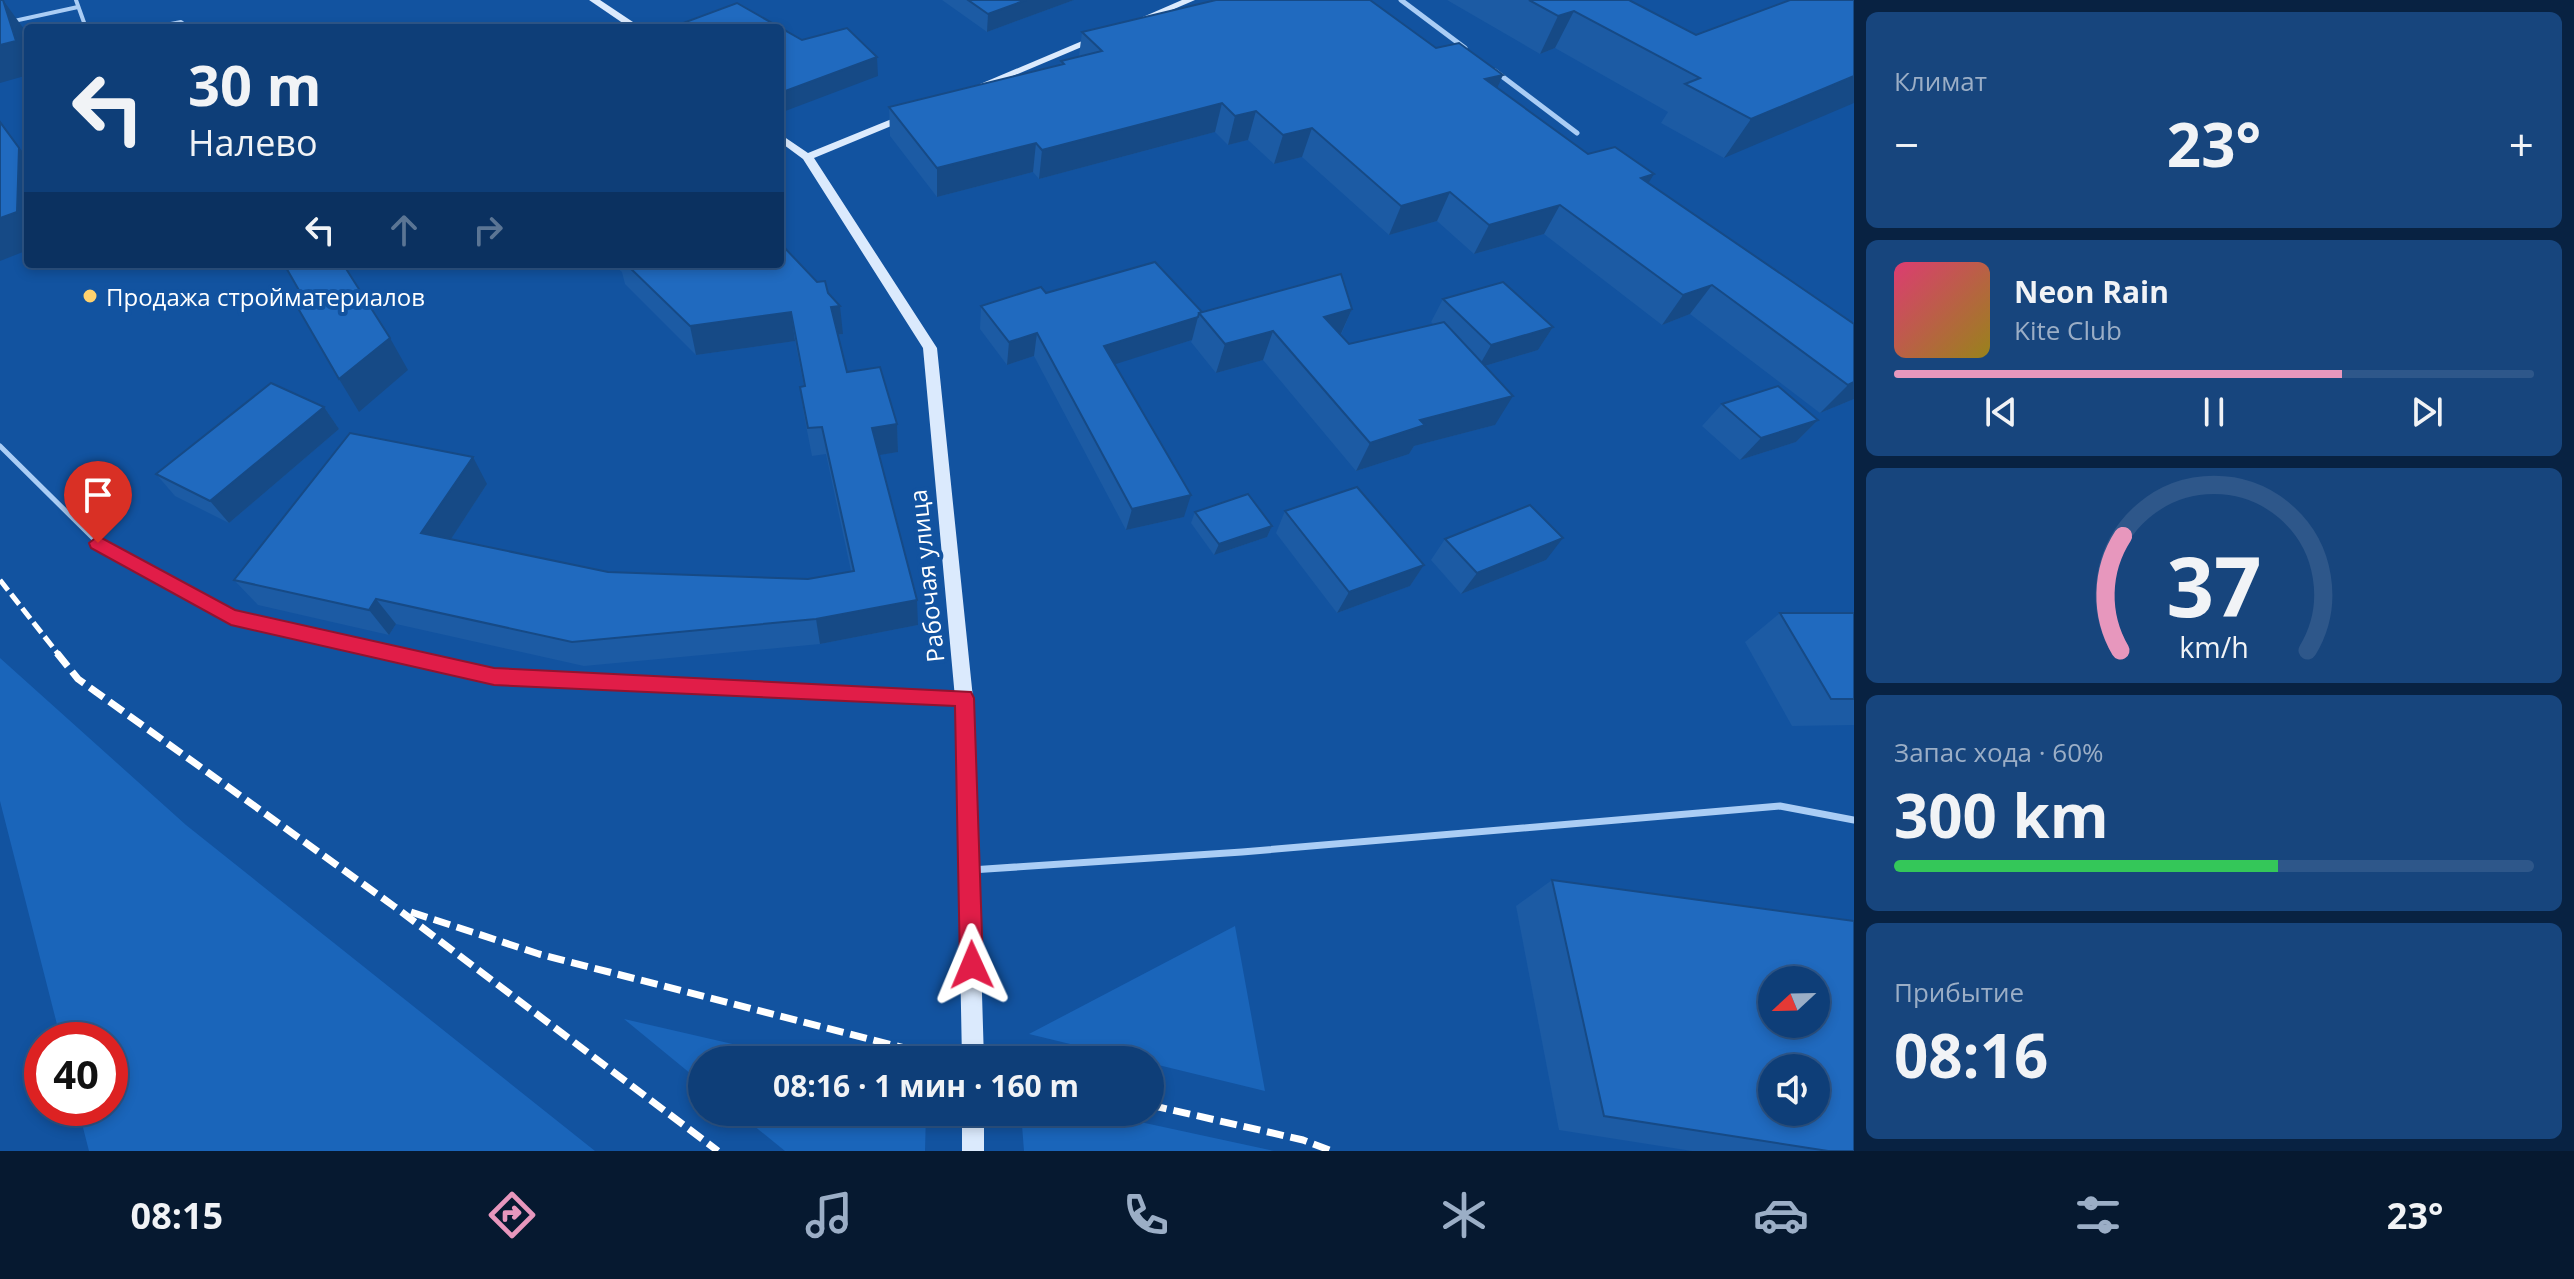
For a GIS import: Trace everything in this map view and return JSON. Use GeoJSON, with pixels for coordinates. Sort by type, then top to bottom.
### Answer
{"type":"FeatureCollection","features":[{"type":"Feature","properties":{"kind":"street"},"geometry":{"type":"LineString","coordinates":[[594,0],[631,24]]}},
{"type":"Feature","properties":{"kind":"street"},"geometry":{"type":"LineString","coordinates":[[954,97],[1190,0]]}},
{"type":"Feature","properties":{"kind":"street"},"geometry":{"type":"LineString","coordinates":[[1401,0],[1476,57]]}},
{"type":"Feature","properties":{"kind":"street"},"geometry":{"type":"LineString","coordinates":[[1489,66],[1577,133]]}},
{"type":"Feature","properties":{"kind":"street"},"geometry":{"type":"LineString","coordinates":[[807,157],[925,109]]}},
{"type":"Feature","properties":{"kind":"street","name":"Рабочая улица"},"geometry":{"type":"LineString","coordinates":[[784,140],[807,157],[930,348],[964,698],[971,870],[973,1046]]}},
{"type":"Feature","properties":{"kind":"street"},"geometry":{"type":"LineString","coordinates":[[973,1126],[973,1151]]}},
{"type":"Feature","properties":{"kind":"lane"},"geometry":{"type":"LineString","coordinates":[[76,0],[84,24]]}},
{"type":"Feature","properties":{"kind":"lane"},"geometry":{"type":"LineString","coordinates":[[0,24],[78,7]]}},
{"type":"Feature","properties":{"kind":"lane"},"geometry":{"type":"LineString","coordinates":[[0,446],[98,543],[231,617],[494,677],[964,698]]}},
{"type":"Feature","properties":{"kind":"lane"},"geometry":{"type":"LineString","coordinates":[[971,870],[1242,852],[1780,806],[1854,820]]}},
{"type":"Feature","properties":{"kind":"shaded area"},"geometry":{"type":"Polygon","coordinates":[[[0,658],[186,825],[595,1151],[89,1151],[83,1126],[128,1126],[128,1022],[56,1022],[0,801],[0,658]]]}},
{"type":"Feature","properties":{"kind":"shaded area"},"geometry":{"type":"Polygon","coordinates":[[[1235,926],[1265,1091],[1164,1066],[1164,1046],[1078,1046],[1029,1034],[1235,926]]]}},
{"type":"Feature","properties":{"kind":"shaded area"},"geometry":{"type":"Polygon","coordinates":[[[624,1019],[741,1046],[688,1046],[688,1072],[624,1019]]]}},
{"type":"Feature","properties":{"kind":"shaded area"},"geometry":{"type":"Polygon","coordinates":[[[754,1126],[926,1126],[925,1151],[785,1151],[754,1126]]]}},
{"type":"Feature","properties":{"kind":"shaded area"},"geometry":{"type":"Polygon","coordinates":[[[1022,1126],[1159,1126],[1274,1151],[1024,1151],[1022,1126]]]}},
{"type":"Feature","properties":{"kind":"building"},"geometry":{"type":"Polygon","coordinates":[[[0,0],[3,0],[16,41],[0,45],[0,0]]]}},
{"type":"Feature","properties":{"kind":"building"},"geometry":{"type":"Polygon","coordinates":[[[968,0],[1026,0],[988,14],[968,0]]]}},
{"type":"Feature","properties":{"kind":"building"},"geometry":{"type":"Polygon","coordinates":[[[1216,0],[1370,0],[1436,48],[1459,43],[1503,75],[1485,79],[1588,154],[1615,147],[1654,174],[1641,178],[1854,324],[1854,382],[1848,385],[1712,285],[1683,295],[1560,205],[1489,225],[1450,192],[1401,206],[1312,128],[1283,135],[1256,111],[1235,116],[1222,103],[1042,150],[1036,143],[937,168],[889,107],[1064,64],[1061,61],[1102,51],[1082,32],[1216,0]]]}},
{"type":"Feature","properties":{"kind":"building"},"geometry":{"type":"Polygon","coordinates":[[[1529,0],[1629,0],[1696,35],[1790,0],[1854,0],[1854,76],[1751,119],[1685,84],[1700,78],[1574,11],[1558,16],[1529,0]]]}},
{"type":"Feature","properties":{"kind":"building"},"geometry":{"type":"Polygon","coordinates":[[[737,3],[774,24],[684,24],[737,3]]]}},
{"type":"Feature","properties":{"kind":"building"},"geometry":{"type":"Polygon","coordinates":[[[847,28],[877,57],[784,92],[784,30],[802,40],[847,28]]]}},
{"type":"Feature","properties":{"kind":"building"},"geometry":{"type":"Polygon","coordinates":[[[0,122],[19,148],[17,212],[0,218],[0,122]]]}},
{"type":"Feature","properties":{"kind":"building"},"geometry":{"type":"Polygon","coordinates":[[[784,247],[817,282],[825,281],[828,293],[840,306],[831,307],[847,372],[880,367],[897,424],[872,428],[917,600],[816,619],[572,642],[376,599],[369,610],[234,580],[350,433],[473,457],[421,533],[608,572],[808,579],[854,571],[822,427],[808,428],[800,387],[805,386],[791,312],[690,326],[630,268],[784,268],[784,247]]]}},
{"type":"Feature","properties":{"kind":"building"},"geometry":{"type":"Polygon","coordinates":[[[1155,262],[1202,312],[1198,317],[1104,346],[1191,495],[1132,509],[1037,333],[1009,342],[981,306],[1041,287],[1046,293],[1155,262]]]}},
{"type":"Feature","properties":{"kind":"building"},"geometry":{"type":"Polygon","coordinates":[[[286,268],[346,268],[390,338],[339,379],[295,303],[304,299],[286,268]]]}},
{"type":"Feature","properties":{"kind":"building"},"geometry":{"type":"Polygon","coordinates":[[[1341,274],[1352,309],[1324,317],[1349,344],[1444,322],[1513,396],[1420,420],[1425,425],[1370,443],[1273,331],[1225,344],[1199,313],[1341,274]]]}},
{"type":"Feature","properties":{"kind":"building"},"geometry":{"type":"Polygon","coordinates":[[[1503,282],[1553,327],[1491,345],[1443,299],[1503,282]]]}},
{"type":"Feature","properties":{"kind":"building"},"geometry":{"type":"Polygon","coordinates":[[[271,383],[324,407],[210,501],[156,474],[271,383]]]}},
{"type":"Feature","properties":{"kind":"building"},"geometry":{"type":"Polygon","coordinates":[[[1778,386],[1818,420],[1761,438],[1722,404],[1778,386]]]}},
{"type":"Feature","properties":{"kind":"building"},"geometry":{"type":"Polygon","coordinates":[[[1357,487],[1424,565],[1349,592],[1285,511],[1357,487]]]}},
{"type":"Feature","properties":{"kind":"building"},"geometry":{"type":"Polygon","coordinates":[[[1248,494],[1272,526],[1219,544],[1195,512],[1248,494]]]}},
{"type":"Feature","properties":{"kind":"building"},"geometry":{"type":"Polygon","coordinates":[[[1530,505],[1563,538],[1477,573],[1445,539],[1530,505]]]}},
{"type":"Feature","properties":{"kind":"building"},"geometry":{"type":"Polygon","coordinates":[[[1780,613],[1854,613],[1854,699],[1831,699],[1780,613]]]}},
{"type":"Feature","properties":{"kind":"building"},"geometry":{"type":"Polygon","coordinates":[[[1552,880],[1854,921],[1854,1151],[1828,1151],[1604,1116],[1552,880]]]}},
{"type":"Feature","properties":{"kind":"railway"},"geometry":{"type":"LineString","coordinates":[[0,580],[59,655]]}},
{"type":"Feature","properties":{"kind":"railway"},"geometry":{"type":"LineString","coordinates":[[57,653],[78,679],[395,907],[718,1151]]}},
{"type":"Feature","properties":{"kind":"railway"},"geometry":{"type":"LineString","coordinates":[[411,912],[539,954],[897,1046]]}},
{"type":"Feature","properties":{"kind":"railway"},"geometry":{"type":"LineString","coordinates":[[1164,1108],[1303,1140],[1332,1151]]}},
{"type":"Feature","properties":{"kind":"place","name":"Продажа стройматериалов"},"geometry":{"type":"Point","coordinates":[90,296]}},
{"type":"Feature","properties":{"kind":"route"},"geometry":{"type":"LineString","coordinates":[[98,543],[231,617],[494,677],[964,698],[972,965]]}}]}
